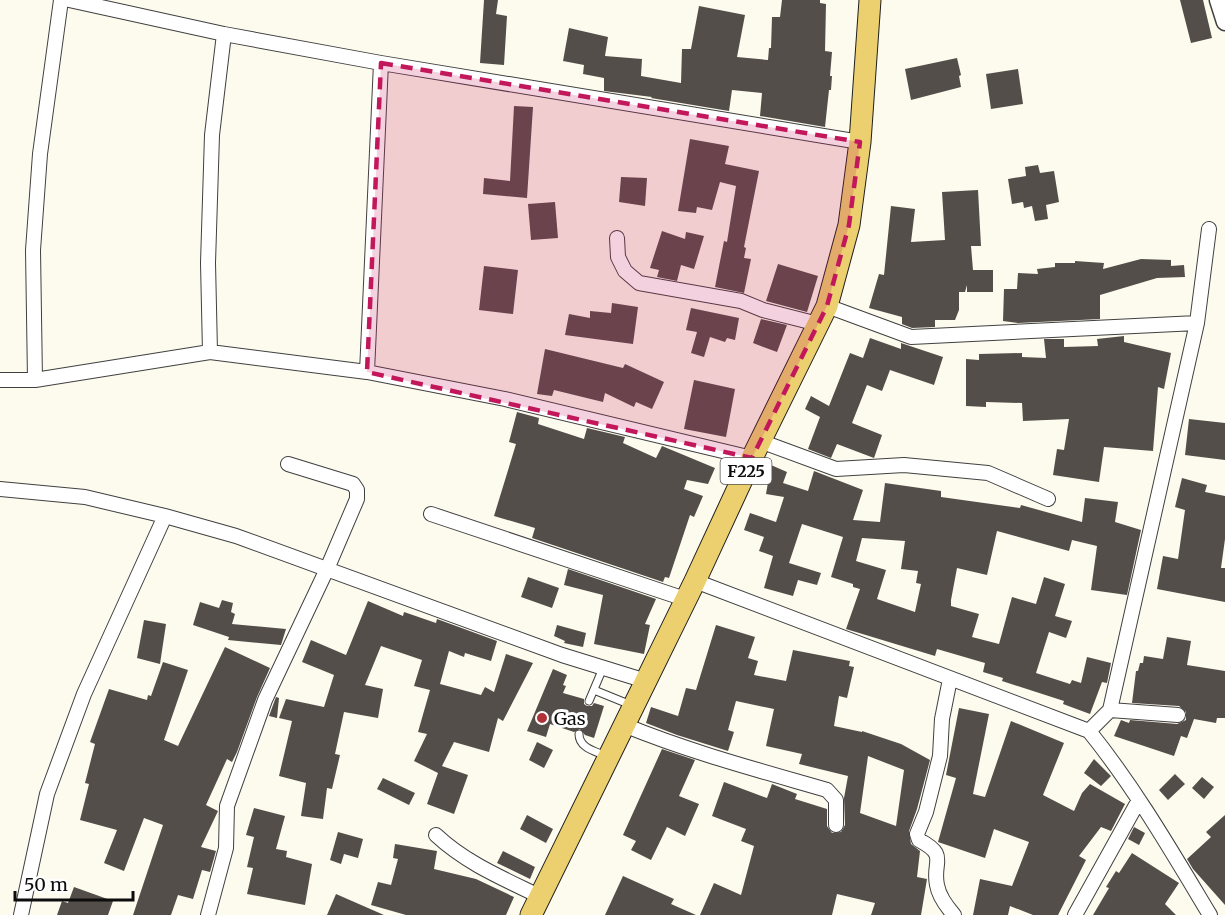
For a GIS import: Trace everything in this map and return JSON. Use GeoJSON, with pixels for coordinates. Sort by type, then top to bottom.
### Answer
{"type":"FeatureCollection","features":[{"type":"Feature","properties":{"kind":"main road","name":"F225"},"geometry":{"type":"LineString","coordinates":[[535,906],[823,315],[849,225],[861,142],[870,0]]}},
{"type":"Feature","properties":{"kind":"street"},"geometry":{"type":"LineString","coordinates":[[35,380],[33,250],[40,154],[61,0]]}},
{"type":"Feature","properties":{"kind":"street"},"geometry":{"type":"LineString","coordinates":[[69,0],[224,34],[381,63],[861,142]]}},
{"type":"Feature","properties":{"kind":"street"},"geometry":{"type":"LineString","coordinates":[[1218,0],[1225,22]]}},
{"type":"Feature","properties":{"kind":"street"},"geometry":{"type":"LineString","coordinates":[[210,352],[208,263],[212,135],[224,34]]}},
{"type":"Feature","properties":{"kind":"street"},"geometry":{"type":"LineString","coordinates":[[367,372],[381,63]]}},
{"type":"Feature","properties":{"kind":"street"},"geometry":{"type":"LineString","coordinates":[[1089,731],[1110,710],[1197,323],[1209,229]]}},
{"type":"Feature","properties":{"kind":"street"},"geometry":{"type":"LineString","coordinates":[[617,238],[618,257],[625,271],[639,283],[741,301],[763,310],[823,315],[911,337],[1197,323]]}},
{"type":"Feature","properties":{"kind":"street"},"geometry":{"type":"LineString","coordinates":[[0,380],[35,380],[210,352],[367,372],[756,449],[836,469],[904,465],[987,473],[1048,499]]}},
{"type":"Feature","properties":{"kind":"street"},"geometry":{"type":"LineString","coordinates":[[208,915],[225,848],[227,806],[265,700],[327,569],[357,499],[357,490],[353,484],[288,464]]}},
{"type":"Feature","properties":{"kind":"street"},"geometry":{"type":"LineString","coordinates":[[0,489],[85,497],[236,536],[562,656],[646,681]]}},
{"type":"Feature","properties":{"kind":"street"},"geometry":{"type":"LineString","coordinates":[[431,514],[690,590],[950,679],[1089,731],[1116,765],[1210,915]]}},
{"type":"Feature","properties":{"kind":"street"},"geometry":{"type":"LineString","coordinates":[[21,915],[47,794],[84,694],[165,516]]}},
{"type":"Feature","properties":{"kind":"street"},"geometry":{"type":"LineString","coordinates":[[950,679],[942,719],[940,756],[926,812],[917,834],[919,840],[932,847],[937,854],[936,885],[944,902],[954,915]]}},
{"type":"Feature","properties":{"kind":"street"},"geometry":{"type":"LineString","coordinates":[[1110,710],[1178,715]]}},
{"type":"Feature","properties":{"kind":"street"},"geometry":{"type":"LineString","coordinates":[[624,725],[660,740],[719,759],[827,790],[836,800],[836,825]]}},
{"type":"Feature","properties":{"kind":"street"},"geometry":{"type":"LineString","coordinates":[[1075,915],[1139,800]]}},
{"type":"Feature","properties":{"kind":"street"},"geometry":{"type":"LineString","coordinates":[[436,835],[452,850],[535,906]]}},
{"type":"Feature","properties":{"kind":"lane"},"geometry":{"type":"LineString","coordinates":[[589,701],[603,668]]}},
{"type":"Feature","properties":{"kind":"lane"},"geometry":{"type":"LineString","coordinates":[[594,690],[634,706]]}},
{"type":"Feature","properties":{"kind":"lane"},"geometry":{"type":"LineString","coordinates":[[579,734],[582,745],[608,757]]}},
{"type":"Feature","properties":{"kind":"highlighted area"},"geometry":{"type":"Polygon","coordinates":[[[381,63],[860,142],[849,225],[827,306],[752,458],[367,372],[381,63]]]}},
{"type":"Feature","properties":{"kind":"building"},"geometry":{"type":"Polygon","coordinates":[[[484,0],[498,0],[496,14],[507,16],[504,65],[480,63],[484,0]]]}},
{"type":"Feature","properties":{"kind":"building"},"geometry":{"type":"Polygon","coordinates":[[[782,0],[820,0],[820,3],[826,4],[825,51],[832,52],[830,76],[832,76],[825,127],[760,116],[762,93],[732,90],[729,111],[604,91],[604,78],[583,74],[584,65],[563,61],[569,28],[608,37],[605,56],[642,59],[641,76],[681,83],[682,49],[691,49],[699,6],[745,15],[737,57],[768,60],[769,48],[771,48],[772,17],[780,17],[782,0]]]}},
{"type":"Feature","properties":{"kind":"building"},"geometry":{"type":"Polygon","coordinates":[[[1180,0],[1203,0],[1212,38],[1191,43],[1180,0]]]}},
{"type":"Feature","properties":{"kind":"building"},"geometry":{"type":"Polygon","coordinates":[[[957,58],[961,87],[911,100],[905,69],[957,58]]]}},
{"type":"Feature","properties":{"kind":"building"},"geometry":{"type":"Polygon","coordinates":[[[1018,69],[1023,104],[991,109],[986,74],[1018,69]]]}},
{"type":"Feature","properties":{"kind":"building"},"geometry":{"type":"Polygon","coordinates":[[[514,106],[533,107],[527,198],[483,194],[484,178],[510,181],[514,106]]]}},
{"type":"Feature","properties":{"kind":"building"},"geometry":{"type":"Polygon","coordinates":[[[690,139],[729,146],[725,164],[759,171],[744,247],[746,248],[744,258],[751,259],[744,293],[715,287],[724,241],[727,242],[736,186],[720,182],[712,210],[697,207],[696,213],[678,211],[690,139]]]}},
{"type":"Feature","properties":{"kind":"building"},"geometry":{"type":"Polygon","coordinates":[[[1038,165],[1040,173],[1054,171],[1059,202],[1046,205],[1048,219],[1035,221],[1032,206],[1024,208],[1023,202],[1012,204],[1008,179],[1026,176],[1025,167],[1038,165]]]}},
{"type":"Feature","properties":{"kind":"building"},"geometry":{"type":"Polygon","coordinates":[[[621,177],[647,178],[645,206],[619,202],[621,177]]]}},
{"type":"Feature","properties":{"kind":"building"},"geometry":{"type":"Polygon","coordinates":[[[978,190],[981,246],[971,246],[973,270],[993,270],[993,292],[967,292],[967,285],[965,292],[959,292],[959,310],[955,320],[935,320],[935,327],[912,328],[902,324],[902,317],[869,308],[879,274],[884,275],[891,206],[915,209],[911,242],[945,240],[942,192],[978,190]]]}},
{"type":"Feature","properties":{"kind":"building"},"geometry":{"type":"Polygon","coordinates":[[[555,202],[558,238],[531,240],[528,204],[555,202]]]}},
{"type":"Feature","properties":{"kind":"building"},"geometry":{"type":"Polygon","coordinates":[[[662,231],[685,239],[686,232],[704,236],[694,269],[681,265],[677,281],[657,277],[659,270],[650,268],[662,231]]]}},
{"type":"Feature","properties":{"kind":"building"},"geometry":{"type":"Polygon","coordinates":[[[1141,259],[1171,260],[1171,266],[1184,265],[1185,277],[1157,278],[1100,295],[1100,319],[1018,323],[1003,321],[1004,289],[1017,289],[1018,273],[1038,274],[1037,269],[1055,267],[1055,263],[1075,263],[1075,261],[1104,263],[1103,269],[1141,259]]]}},
{"type":"Feature","properties":{"kind":"building"},"geometry":{"type":"Polygon","coordinates":[[[778,264],[818,276],[807,312],[766,301],[778,264]]]}},
{"type":"Feature","properties":{"kind":"building"},"geometry":{"type":"Polygon","coordinates":[[[484,266],[518,270],[513,314],[479,310],[484,266]]]}},
{"type":"Feature","properties":{"kind":"building"},"geometry":{"type":"Polygon","coordinates":[[[612,303],[638,307],[633,344],[565,335],[569,314],[590,318],[590,311],[611,313],[612,303]]]}},
{"type":"Feature","properties":{"kind":"building"},"geometry":{"type":"Polygon","coordinates":[[[691,308],[739,318],[735,340],[727,338],[725,342],[710,337],[704,357],[691,353],[697,332],[686,330],[691,308]]]}},
{"type":"Feature","properties":{"kind":"building"},"geometry":{"type":"Polygon","coordinates":[[[761,319],[787,325],[777,352],[753,343],[761,319]]]}},
{"type":"Feature","properties":{"kind":"building"},"geometry":{"type":"Polygon","coordinates":[[[1124,336],[1124,342],[1171,353],[1164,389],[1158,387],[1153,451],[1104,447],[1099,482],[1053,475],[1057,449],[1064,450],[1069,419],[1023,421],[1022,403],[986,402],[986,407],[966,406],[966,359],[979,360],[979,354],[1022,353],[1022,357],[1046,358],[1044,339],[1064,339],[1064,347],[1098,346],[1097,339],[1124,336]]]}},
{"type":"Feature","properties":{"kind":"building"},"geometry":{"type":"Polygon","coordinates":[[[870,338],[901,349],[901,343],[943,357],[934,385],[890,370],[882,391],[867,385],[852,423],[882,435],[874,458],[837,444],[831,458],[808,449],[820,417],[805,409],[811,396],[829,406],[850,353],[863,358],[870,338]]]}},
{"type":"Feature","properties":{"kind":"building"},"geometry":{"type":"Polygon","coordinates":[[[545,349],[623,368],[625,364],[664,382],[652,409],[636,402],[634,407],[605,393],[603,402],[554,390],[552,396],[537,394],[545,349]]]}},
{"type":"Feature","properties":{"kind":"building"},"geometry":{"type":"Polygon","coordinates":[[[694,380],[735,389],[726,437],[684,429],[694,380]]]}},
{"type":"Feature","properties":{"kind":"building"},"geometry":{"type":"Polygon","coordinates":[[[517,412],[539,418],[538,424],[584,439],[587,428],[625,437],[623,443],[656,458],[662,446],[715,468],[708,484],[687,480],[684,489],[703,496],[694,517],[690,515],[669,578],[665,577],[663,582],[532,538],[535,528],[494,516],[516,444],[509,442],[517,412]]]}},
{"type":"Feature","properties":{"kind":"building"},"geometry":{"type":"Polygon","coordinates":[[[1189,419],[1225,423],[1225,460],[1185,455],[1189,419]]]}},
{"type":"Feature","properties":{"kind":"building"},"geometry":{"type":"Polygon","coordinates":[[[771,465],[787,472],[783,483],[808,491],[814,471],[863,490],[853,520],[880,522],[885,483],[941,491],[941,497],[1020,508],[1021,505],[1082,522],[1085,498],[1118,502],[1115,522],[1141,530],[1127,595],[1091,590],[1097,546],[1072,540],[1069,551],[997,531],[987,575],[957,568],[951,600],[951,606],[979,614],[972,637],[999,644],[1012,597],[1036,604],[1044,577],[1065,584],[1055,616],[1072,621],[1066,638],[1049,632],[1036,673],[1070,684],[1072,680],[1081,683],[1087,657],[1111,663],[1107,683],[1102,682],[1090,714],[1063,704],[1064,701],[1002,681],[1003,678],[983,672],[985,663],[937,649],[935,656],[846,629],[860,589],[853,587],[853,584],[831,577],[843,537],[802,524],[789,563],[821,573],[817,585],[798,580],[793,596],[764,588],[773,556],[759,551],[764,537],[744,530],[750,513],[776,522],[784,497],[766,494],[771,465]],[[862,538],[856,561],[886,570],[877,599],[915,612],[921,584],[916,583],[918,571],[901,569],[905,541],[862,538]]]}},
{"type":"Feature","properties":{"kind":"building"},"geometry":{"type":"Polygon","coordinates":[[[1182,478],[1207,485],[1205,492],[1225,496],[1225,539],[1221,568],[1225,568],[1225,602],[1157,589],[1163,556],[1178,559],[1185,510],[1175,507],[1182,478]]]}},
{"type":"Feature","properties":{"kind":"building"},"geometry":{"type":"Polygon","coordinates":[[[568,569],[656,599],[645,624],[650,625],[644,654],[594,644],[603,595],[564,585],[568,569]]]}},
{"type":"Feature","properties":{"kind":"building"},"geometry":{"type":"Polygon","coordinates":[[[528,577],[559,588],[552,608],[521,597],[528,577]]]}},
{"type":"Feature","properties":{"kind":"building"},"geometry":{"type":"Polygon","coordinates":[[[222,600],[233,603],[231,612],[235,614],[232,624],[286,629],[281,645],[228,640],[229,637],[193,625],[200,602],[219,608],[222,600]]]}},
{"type":"Feature","properties":{"kind":"building"},"geometry":{"type":"Polygon","coordinates":[[[368,601],[403,616],[404,612],[436,623],[437,619],[497,641],[491,661],[465,653],[464,657],[449,651],[440,684],[481,695],[485,687],[494,692],[506,654],[533,663],[503,721],[498,718],[489,752],[454,742],[442,766],[468,775],[454,814],[427,804],[438,773],[414,761],[427,734],[418,732],[430,690],[414,686],[422,660],[381,646],[365,685],[383,689],[378,718],[344,712],[335,754],[340,755],[332,789],[327,788],[323,819],[301,816],[306,783],[279,776],[292,721],[279,718],[286,699],[324,707],[334,675],[302,662],[311,640],[346,655],[368,601]]]}},
{"type":"Feature","properties":{"kind":"building"},"geometry":{"type":"Polygon","coordinates":[[[144,620],[166,624],[160,664],[137,658],[144,620]]]}},
{"type":"Feature","properties":{"kind":"building"},"geometry":{"type":"Polygon","coordinates":[[[557,625],[586,633],[583,647],[564,643],[565,641],[554,636],[557,625]]]}},
{"type":"Feature","properties":{"kind":"building"},"geometry":{"type":"Polygon","coordinates":[[[716,625],[755,637],[748,658],[758,661],[754,675],[786,681],[793,650],[850,661],[849,666],[854,667],[847,698],[839,696],[834,726],[862,731],[901,744],[930,760],[909,831],[911,844],[920,851],[917,877],[927,879],[921,915],[871,915],[875,903],[837,894],[832,915],[700,915],[714,883],[741,895],[754,846],[741,841],[746,829],[712,816],[724,782],[767,798],[772,784],[797,794],[795,799],[827,809],[827,826],[832,833],[841,832],[845,825],[844,798],[848,776],[799,764],[802,754],[766,746],[774,709],[736,701],[728,730],[734,732],[728,751],[646,723],[651,707],[678,716],[686,688],[696,690],[716,625]],[[868,756],[860,813],[896,826],[904,770],[868,756]]]}},
{"type":"Feature","properties":{"kind":"building"},"geometry":{"type":"Polygon","coordinates":[[[1167,637],[1191,641],[1187,665],[1225,671],[1225,718],[1217,718],[1216,723],[1194,719],[1187,738],[1181,736],[1174,756],[1114,736],[1121,720],[1129,723],[1130,720],[1177,724],[1186,720],[1186,712],[1179,706],[1132,703],[1136,671],[1140,663],[1143,663],[1144,656],[1163,659],[1167,637]]]}},
{"type":"Feature","properties":{"kind":"building"},"geometry":{"type":"Polygon","coordinates":[[[225,647],[270,668],[237,752],[232,762],[227,759],[206,805],[218,811],[201,847],[216,851],[210,872],[202,870],[193,899],[178,895],[171,915],[133,915],[163,825],[144,818],[124,871],[104,863],[117,830],[80,820],[89,784],[85,783],[95,744],[90,742],[109,689],[147,700],[148,695],[151,696],[163,662],[188,670],[164,740],[178,746],[225,647]]]}},
{"type":"Feature","properties":{"kind":"building"},"geometry":{"type":"Polygon","coordinates":[[[553,669],[567,675],[563,693],[584,699],[584,704],[587,706],[592,706],[594,703],[604,706],[594,738],[585,735],[580,729],[574,732],[550,724],[546,737],[527,731],[553,669]]]}},
{"type":"Feature","properties":{"kind":"building"},"geometry":{"type":"Polygon","coordinates":[[[276,697],[279,698],[277,718],[269,716],[276,697]]]}},
{"type":"Feature","properties":{"kind":"building"},"geometry":{"type":"Polygon","coordinates":[[[959,708],[989,714],[973,794],[985,797],[1011,721],[1064,743],[1043,795],[1074,811],[1082,793],[1090,784],[1125,804],[1111,831],[1101,827],[1079,856],[1086,860],[1058,915],[1033,915],[1010,906],[1008,915],[973,915],[980,879],[1012,886],[1029,842],[994,829],[985,858],[938,842],[956,778],[946,775],[959,708]]]}},
{"type":"Feature","properties":{"kind":"building"},"geometry":{"type":"Polygon","coordinates":[[[537,742],[553,750],[544,768],[529,760],[537,742]]]}},
{"type":"Feature","properties":{"kind":"building"},"geometry":{"type":"Polygon","coordinates":[[[662,749],[695,760],[679,796],[699,804],[685,836],[667,827],[651,860],[631,850],[636,841],[623,835],[662,749]]]}},
{"type":"Feature","properties":{"kind":"building"},"geometry":{"type":"Polygon","coordinates":[[[1094,759],[1111,776],[1101,786],[1084,773],[1094,759]]]}},
{"type":"Feature","properties":{"kind":"building"},"geometry":{"type":"Polygon","coordinates":[[[1175,774],[1185,784],[1168,800],[1159,790],[1175,774]]]}},
{"type":"Feature","properties":{"kind":"building"},"geometry":{"type":"Polygon","coordinates":[[[1202,777],[1214,787],[1204,799],[1192,788],[1202,777]]]}},
{"type":"Feature","properties":{"kind":"building"},"geometry":{"type":"Polygon","coordinates":[[[383,778],[415,793],[409,805],[377,789],[383,778]]]}},
{"type":"Feature","properties":{"kind":"building"},"geometry":{"type":"Polygon","coordinates":[[[254,808],[285,816],[276,849],[287,851],[286,857],[312,864],[305,905],[247,894],[253,868],[247,867],[254,837],[246,835],[254,808]]]}},
{"type":"Feature","properties":{"kind":"building"},"geometry":{"type":"Polygon","coordinates":[[[527,815],[553,829],[546,843],[520,829],[527,815]]]}},
{"type":"Feature","properties":{"kind":"building"},"geometry":{"type":"Polygon","coordinates":[[[1225,815],[1225,905],[1187,859],[1211,837],[1206,832],[1225,815]]]}},
{"type":"Feature","properties":{"kind":"building"},"geometry":{"type":"Polygon","coordinates":[[[1134,827],[1145,833],[1139,845],[1128,839],[1134,827]]]}},
{"type":"Feature","properties":{"kind":"building"},"geometry":{"type":"Polygon","coordinates":[[[338,832],[363,839],[358,858],[344,854],[341,864],[330,860],[338,832]]]}},
{"type":"Feature","properties":{"kind":"building"},"geometry":{"type":"Polygon","coordinates":[[[395,844],[437,851],[434,869],[476,879],[514,897],[506,915],[406,915],[371,905],[378,882],[391,885],[398,859],[393,858],[395,844]]]}},
{"type":"Feature","properties":{"kind":"building"},"geometry":{"type":"Polygon","coordinates":[[[503,851],[535,867],[530,879],[497,863],[503,851]]]}},
{"type":"Feature","properties":{"kind":"building"},"geometry":{"type":"Polygon","coordinates":[[[1132,853],[1179,883],[1165,904],[1176,915],[1093,915],[1116,871],[1119,873],[1132,853]]]}},
{"type":"Feature","properties":{"kind":"building"},"geometry":{"type":"Polygon","coordinates":[[[623,876],[674,899],[671,904],[696,915],[605,915],[623,876]]]}},
{"type":"Feature","properties":{"kind":"building"},"geometry":{"type":"Polygon","coordinates":[[[74,887],[113,901],[108,915],[57,915],[62,901],[68,903],[74,887]]]}},
{"type":"Feature","properties":{"kind":"building"},"geometry":{"type":"Polygon","coordinates":[[[336,894],[384,915],[327,915],[336,894]]]}},
{"type":"Feature","properties":{"kind":"place","name":"Gas"},"geometry":{"type":"Point","coordinates":[542,718]}}]}
